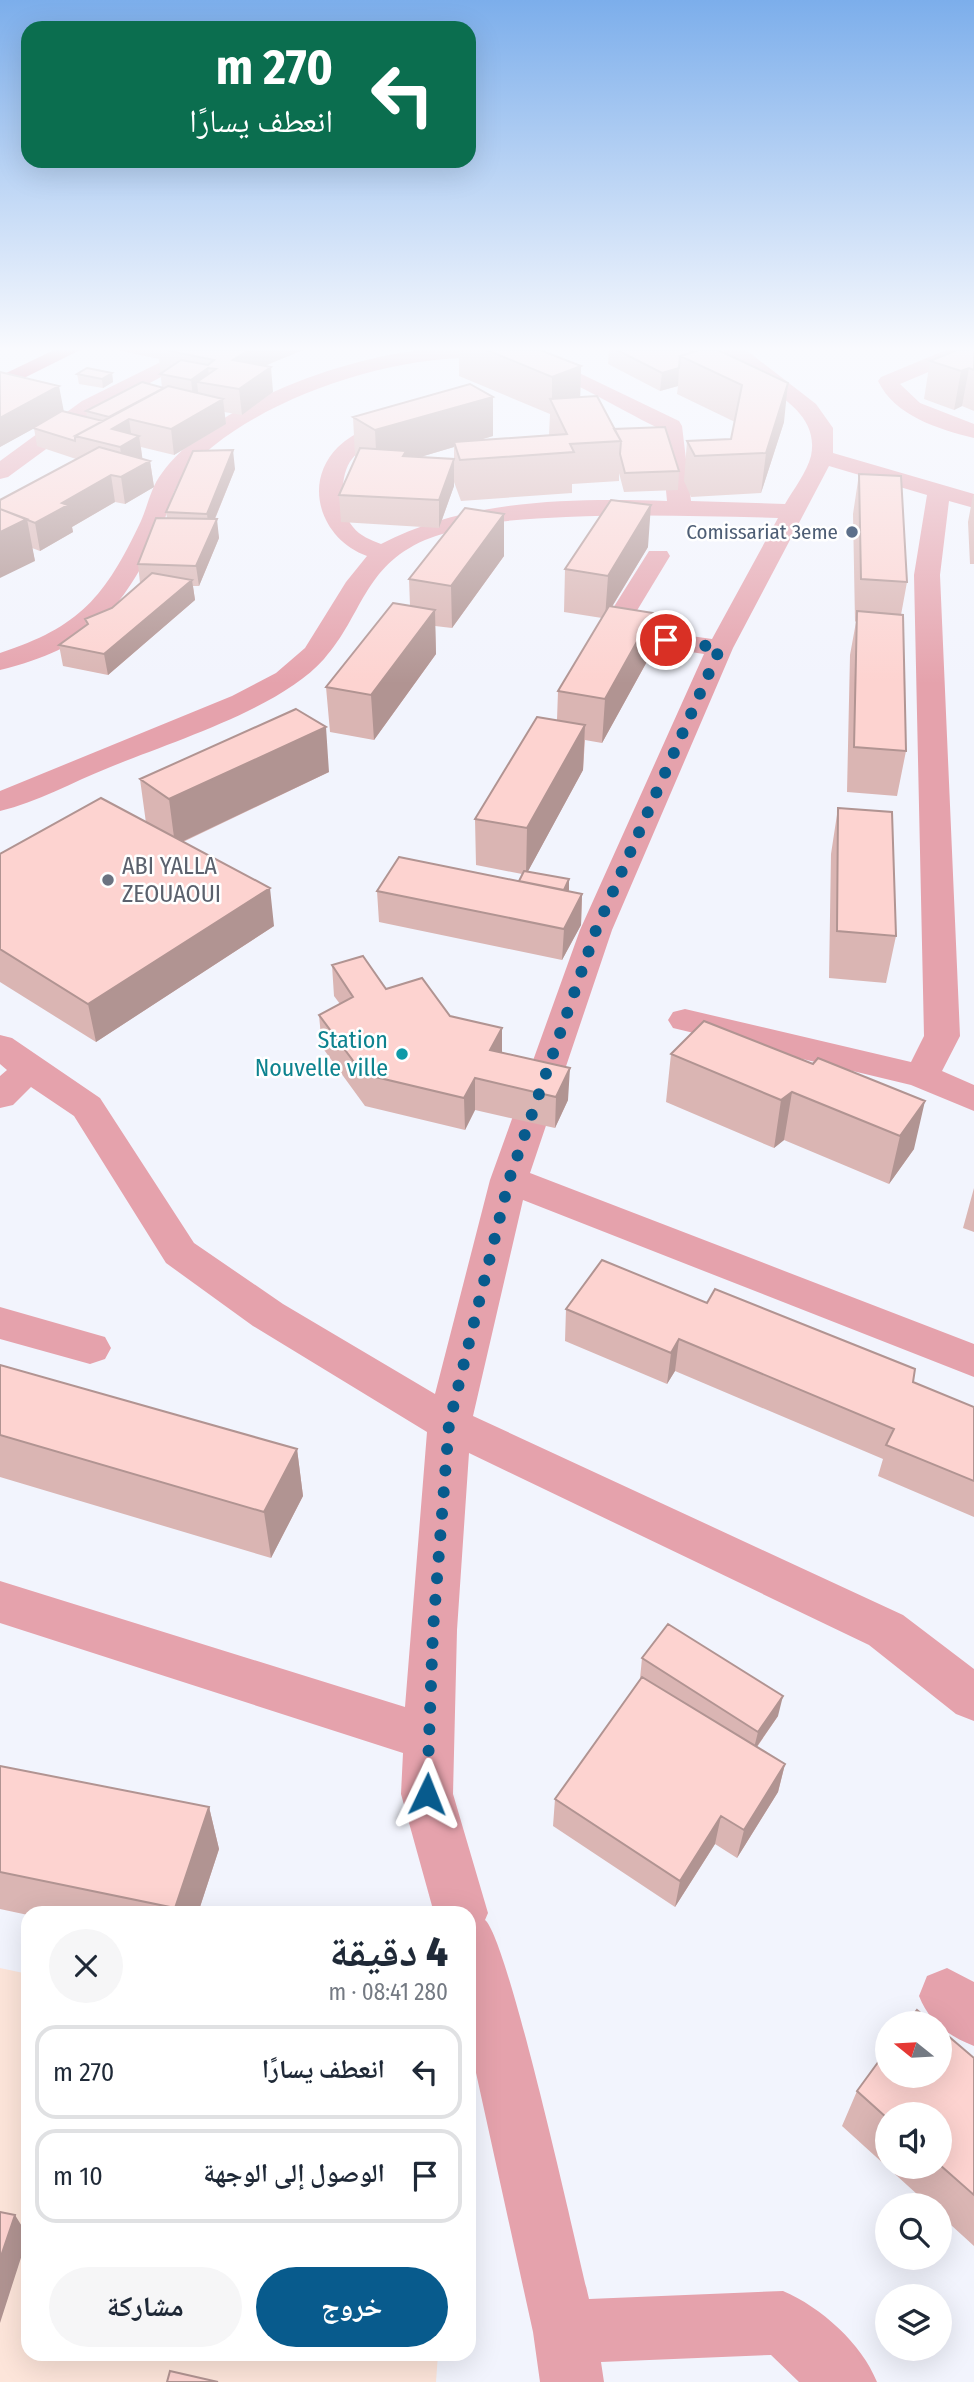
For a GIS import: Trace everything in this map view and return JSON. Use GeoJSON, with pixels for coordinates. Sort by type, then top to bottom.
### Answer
{"type":"FeatureCollection","features":[{"type":"Feature","properties":{"kind":"street"},"geometry":{"type":"LineString","coordinates":[[0,472],[15,461]]}},
{"type":"Feature","properties":{"kind":"street"},"geometry":{"type":"LineString","coordinates":[[0,662],[40,649],[93,617],[112,592],[145,534],[171,477],[185,461]]}},
{"type":"Feature","properties":{"kind":"street"},"geometry":{"type":"LineString","coordinates":[[338,461],[332,478],[333,504],[342,530],[359,545],[383,553]]}},
{"type":"Feature","properties":{"kind":"street"},"geometry":{"type":"LineString","coordinates":[[675,461],[680,508]]}},
{"type":"Feature","properties":{"kind":"street"},"geometry":{"type":"LineString","coordinates":[[459,1906],[427,1794],[433,1630],[449,1424],[509,1180],[596,930],[720,648],[820,461]]}},
{"type":"Feature","properties":{"kind":"street"},"geometry":{"type":"LineString","coordinates":[[837,461],[974,501]]}},
{"type":"Feature","properties":{"kind":"street"},"geometry":{"type":"LineString","coordinates":[[922,1076],[942,1036],[935,754],[927,575],[939,490]]}},
{"type":"Feature","properties":{"kind":"street"},"geometry":{"type":"LineString","coordinates":[[0,802],[242,702],[286,679],[315,653],[359,582],[383,553],[417,535],[463,521],[498,516],[624,507],[794,511]]}},
{"type":"Feature","properties":{"kind":"street"},"geometry":{"type":"LineString","coordinates":[[658,556],[611,632],[720,648]]}},
{"type":"Feature","properties":{"kind":"street"},"geometry":{"type":"LineString","coordinates":[[685,1020],[922,1076],[974,1099]]}},
{"type":"Feature","properties":{"kind":"street"},"geometry":{"type":"LineString","coordinates":[[10,1070],[87,1107],[180,1253],[268,1315],[449,1424],[886,1630],[974,1698]]}},
{"type":"Feature","properties":{"kind":"street"},"geometry":{"type":"LineString","coordinates":[[509,1180],[974,1361]]}},
{"type":"Feature","properties":{"kind":"street"},"geometry":{"type":"LineString","coordinates":[[0,1323],[90,1348]]}},
{"type":"Feature","properties":{"kind":"street"},"geometry":{"type":"LineString","coordinates":[[0,1602],[429,1738]]}},
{"type":"Feature","properties":{"kind":"street"},"geometry":{"type":"LineString","coordinates":[[476,1966],[499,2046],[569,2357],[783,2323],[845,2382]]}},
{"type":"Feature","properties":{"kind":"shaded area"},"geometry":{"type":"Polygon","coordinates":[[[0,1968],[21,1972],[21,2361],[438,2361],[436,2382],[0,2382],[0,1968]]]}},
{"type":"Feature","properties":{"kind":"building"},"geometry":{"type":"Polygon","coordinates":[[[73,461],[150,461],[121,477],[111,475],[62,503],[68,505],[35,523],[0,509],[0,500],[73,461]]]}},
{"type":"Feature","properties":{"kind":"building"},"geometry":{"type":"Polygon","coordinates":[[[189,461],[228,461],[207,514],[166,512],[189,461]]]}},
{"type":"Feature","properties":{"kind":"building"},"geometry":{"type":"Polygon","coordinates":[[[354,461],[453,461],[439,500],[339,495],[354,461]]]}},
{"type":"Feature","properties":{"kind":"building"},"geometry":{"type":"Polygon","coordinates":[[[622,461],[676,461],[679,471],[625,473],[622,461]]]}},
{"type":"Feature","properties":{"kind":"building"},"geometry":{"type":"Polygon","coordinates":[[[859,474],[901,476],[907,582],[861,579],[859,474]]]}},
{"type":"Feature","properties":{"kind":"building"},"geometry":{"type":"Polygon","coordinates":[[[611,500],[651,505],[608,576],[565,569],[611,500]]]}},
{"type":"Feature","properties":{"kind":"building"},"geometry":{"type":"Polygon","coordinates":[[[465,508],[504,514],[451,586],[409,579],[465,508]]]}},
{"type":"Feature","properties":{"kind":"building"},"geometry":{"type":"Polygon","coordinates":[[[0,509],[27,519],[0,532],[0,509]]]}},
{"type":"Feature","properties":{"kind":"building"},"geometry":{"type":"Polygon","coordinates":[[[156,518],[217,519],[196,566],[138,564],[156,518]]]}},
{"type":"Feature","properties":{"kind":"building"},"geometry":{"type":"Polygon","coordinates":[[[152,573],[192,580],[104,654],[59,645],[88,624],[85,619],[112,608],[152,573]]]}},
{"type":"Feature","properties":{"kind":"building"},"geometry":{"type":"Polygon","coordinates":[[[393,603],[435,610],[371,695],[326,687],[393,603]]]}},
{"type":"Feature","properties":{"kind":"building"},"geometry":{"type":"Polygon","coordinates":[[[609,606],[653,613],[605,699],[558,691],[609,606]]]}},
{"type":"Feature","properties":{"kind":"building"},"geometry":{"type":"Polygon","coordinates":[[[857,611],[903,615],[906,751],[854,747],[857,611]]]}},
{"type":"Feature","properties":{"kind":"building"},"geometry":{"type":"Polygon","coordinates":[[[296,709],[326,727],[169,799],[140,779],[296,709]]]}},
{"type":"Feature","properties":{"kind":"building"},"geometry":{"type":"Polygon","coordinates":[[[537,717],[585,725],[527,828],[475,819],[537,717]]]}},
{"type":"Feature","properties":{"kind":"building","name":"ABI YALLA ZEOUAOUI"},"geometry":{"type":"Polygon","coordinates":[[[101,798],[270,888],[88,1004],[0,949],[0,854],[101,798]]]}},
{"type":"Feature","properties":{"kind":"building"},"geometry":{"type":"Polygon","coordinates":[[[838,808],[892,812],[896,936],[837,931],[838,808]]]}},
{"type":"Feature","properties":{"kind":"building"},"geometry":{"type":"Polygon","coordinates":[[[399,857],[582,894],[564,929],[377,891],[399,857]]]}},
{"type":"Feature","properties":{"kind":"building"},"geometry":{"type":"Polygon","coordinates":[[[524,871],[569,879],[564,890],[519,881],[524,871]]]}},
{"type":"Feature","properties":{"kind":"building"},"geometry":{"type":"Polygon","coordinates":[[[363,956],[386,989],[422,978],[450,1016],[502,1028],[490,1050],[570,1068],[556,1097],[475,1078],[464,1098],[363,1074],[319,1015],[353,997],[332,965],[363,956]]]}},
{"type":"Feature","properties":{"kind":"building"},"geometry":{"type":"Polygon","coordinates":[[[704,1021],[813,1064],[818,1058],[925,1101],[900,1136],[792,1092],[781,1100],[671,1054],[704,1021]]]}},
{"type":"Feature","properties":{"kind":"building"},"geometry":{"type":"Polygon","coordinates":[[[602,1260],[707,1303],[715,1289],[915,1369],[913,1382],[974,1407],[974,1481],[886,1445],[894,1429],[679,1339],[671,1353],[566,1309],[602,1260]]]}},
{"type":"Feature","properties":{"kind":"building"},"geometry":{"type":"Polygon","coordinates":[[[0,1365],[297,1449],[264,1512],[0,1435],[0,1365]]]}},
{"type":"Feature","properties":{"kind":"building"},"geometry":{"type":"Polygon","coordinates":[[[668,1624],[783,1696],[758,1732],[642,1658],[668,1624]]]}},
{"type":"Feature","properties":{"kind":"building"},"geometry":{"type":"Polygon","coordinates":[[[642,1677],[785,1764],[744,1830],[721,1816],[680,1881],[555,1799],[642,1677]]]}},
{"type":"Feature","properties":{"kind":"building"},"geometry":{"type":"Polygon","coordinates":[[[0,1766],[209,1807],[176,1906],[0,1872],[0,1766]]]}},
{"type":"Feature","properties":{"kind":"building"},"geometry":{"type":"Polygon","coordinates":[[[952,2039],[974,2058],[974,2195],[952,2176],[952,2102],[875,2102],[875,2107],[857,2091],[875,2066],[875,2088],[952,2088],[952,2039]]]}},
{"type":"Feature","properties":{"kind":"building"},"geometry":{"type":"Polygon","coordinates":[[[0,2212],[15,2215],[0,2259],[0,2212]]]}},
{"type":"Feature","properties":{"kind":"building"},"geometry":{"type":"Polygon","coordinates":[[[170,2371],[218,2382],[167,2382],[170,2371]]]}},
{"type":"Feature","properties":{"kind":"place","name":"Comissariat 3eme"},"geometry":{"type":"Point","coordinates":[852,532]}},
{"type":"Feature","properties":{"kind":"place","name":"ABI YALLA ZEOUAOUI"},"geometry":{"type":"Point","coordinates":[108,880]}},
{"type":"Feature","properties":{"kind":"place","name":"Station Nouvelle ville"},"geometry":{"type":"Point","coordinates":[402,1054]}},
{"type":"Feature","properties":{"kind":"route"},"geometry":{"type":"LineString","coordinates":[[427,1794],[433,1630],[449,1424],[509,1180],[596,930],[720,648],[666,640]]}}]}
